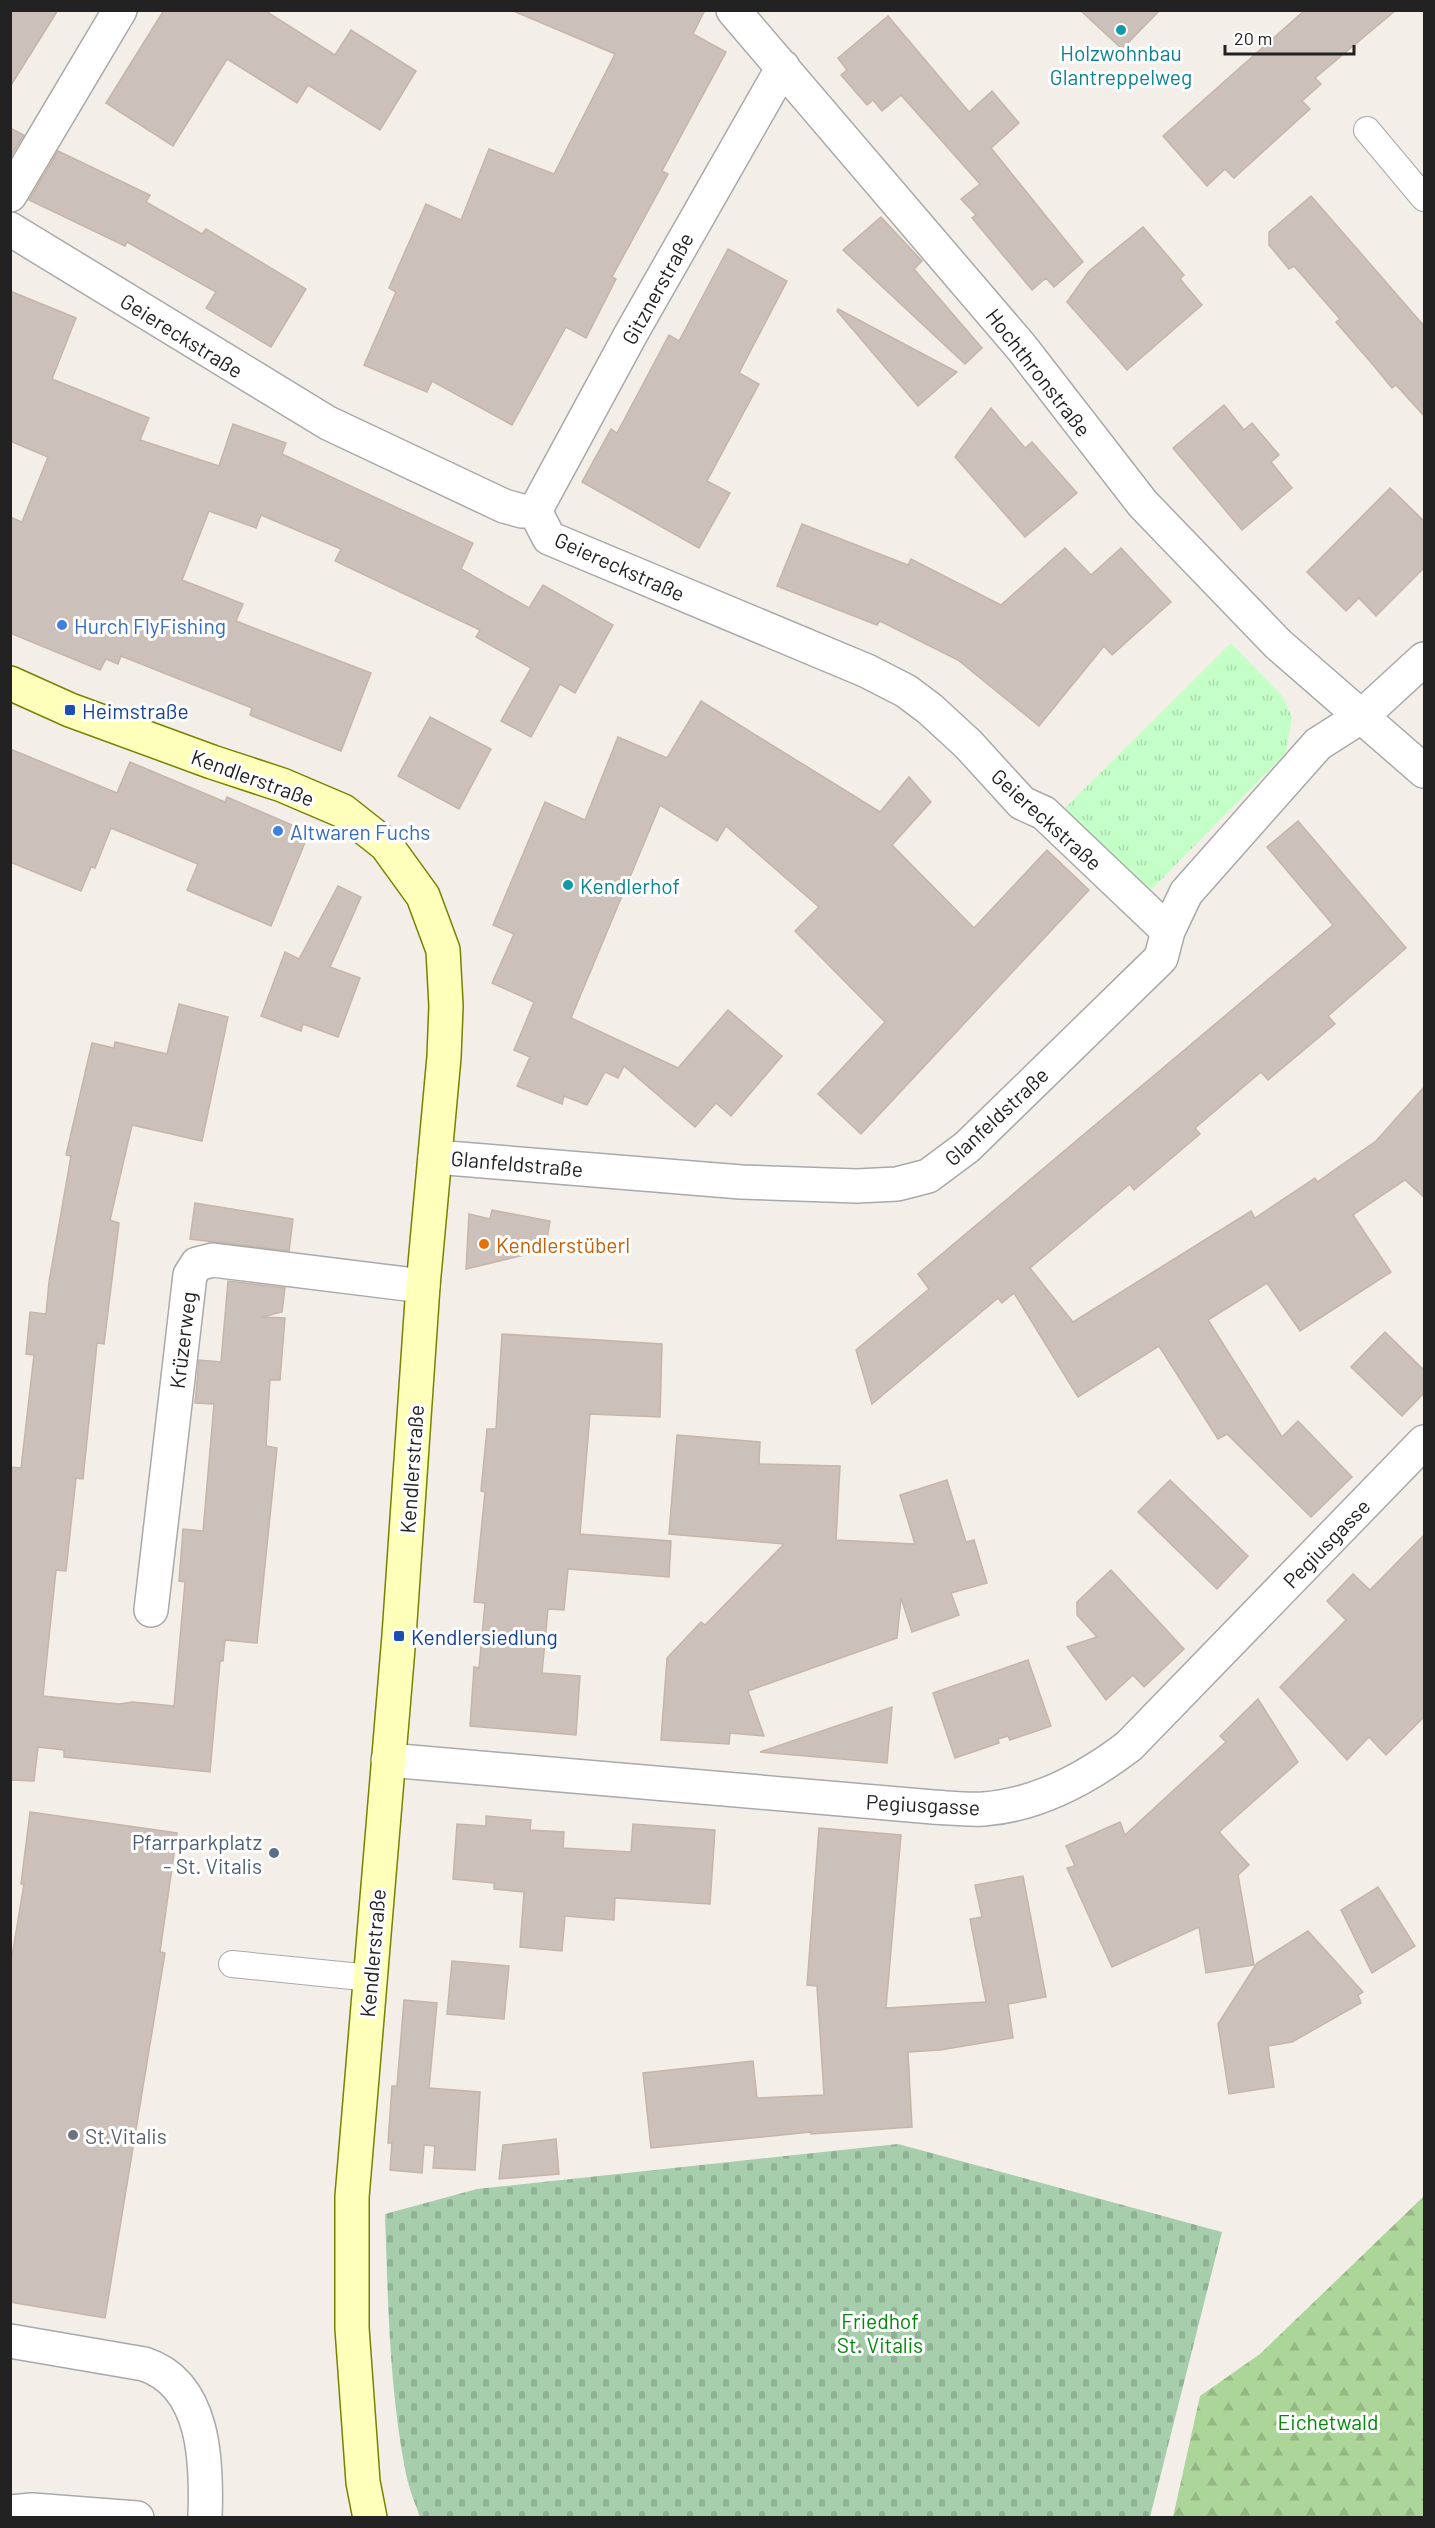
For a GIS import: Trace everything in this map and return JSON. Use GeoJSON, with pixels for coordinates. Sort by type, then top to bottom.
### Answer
{"type":"FeatureCollection","features":[{"type":"Feature","properties":{"kind":"street"},"geometry":{"type":"LineString","coordinates":[[10,195],[120,10]]}},
{"type":"Feature","properties":{"kind":"street","name":"Hochthronstraße"},"geometry":{"type":"LineString","coordinates":[[733,10],[1022,348],[1143,504],[1278,644],[1362,716]]}},
{"type":"Feature","properties":{"kind":"street","name":"Gitznerstraße"},"geometry":{"type":"LineString","coordinates":[[535,511],[632,332],[783,67]]}},
{"type":"Feature","properties":{"kind":"street","name":"Geiereckstraße"},"geometry":{"type":"LineString","coordinates":[[10,229],[328,423],[504,506],[522,511],[535,511],[549,538],[867,671],[906,691],[968,744],[1022,803],[1044,813],[1168,931]]}},
{"type":"Feature","properties":{"kind":"street","name":"Glanfeldstraße"},"geometry":{"type":"LineString","coordinates":[[435,1156],[741,1182],[857,1186],[897,1184],[928,1176],[967,1147],[1161,958],[1168,931],[1186,893],[1318,744],[1362,716],[1425,659]]}},
{"type":"Feature","properties":{"kind":"street","name":"Kendlerstraße"},"geometry":{"type":"LineString","coordinates":[[10,683],[70,710],[282,785],[343,811],[386,845],[423,896],[443,950],[446,1006],[423,1286],[399,1636],[352,2197],[351,2252],[355,2386],[363,2482],[370,2517]]}},
{"type":"Feature","properties":{"kind":"street"},"geometry":{"type":"LineString","coordinates":[[1362,716],[1425,771]]}},
{"type":"Feature","properties":{"kind":"street","name":"Krüzerweg"},"geometry":{"type":"LineString","coordinates":[[151,1610],[189,1275],[197,1264],[213,1260],[423,1286]]}},
{"type":"Feature","properties":{"kind":"street","name":"Pegiusgasse"},"geometry":{"type":"LineString","coordinates":[[388,1760],[933,1807],[985,1809],[1032,1799],[1072,1784],[1101,1767],[1129,1746],[1425,1442]]}},
{"type":"Feature","properties":{"kind":"street"},"geometry":{"type":"LineString","coordinates":[[10,2341],[144,2364],[162,2371],[180,2386],[195,2417],[205,2458],[207,2484],[205,2517]]}},
{"type":"Feature","properties":{"kind":"street"},"geometry":{"type":"LineString","coordinates":[[10,2512],[33,2510],[137,2517]]}},
{"type":"Feature","properties":{"kind":"lane"},"geometry":{"type":"LineString","coordinates":[[1367,130],[1425,198]]}},
{"type":"Feature","properties":{"kind":"lane"},"geometry":{"type":"LineString","coordinates":[[232,1964],[371,1978]]}},
{"type":"Feature","properties":{"kind":"green space"},"geometry":{"type":"Polygon","coordinates":[[[1231,643],[1282,696],[1292,716],[1286,753],[1152,889],[1136,891],[1057,816],[1231,643]]]}},
{"type":"Feature","properties":{"kind":"green space","name":"Friedhof St. Vitalis"},"geometry":{"type":"Polygon","coordinates":[[[898,2144],[1222,2232],[1150,2517],[420,2517],[406,2474],[396,2410],[390,2344],[385,2214],[477,2189],[898,2144]]]}},
{"type":"Feature","properties":{"kind":"green space","name":"Eichetwald"},"geometry":{"type":"Polygon","coordinates":[[[1424,2196],[1424,2517],[1173,2517],[1200,2396],[1260,2354],[1424,2196]]]}},
{"type":"Feature","properties":{"kind":"building"},"geometry":{"type":"Polygon","coordinates":[[[10,10],[58,10],[10,87],[10,10]]]}},
{"type":"Feature","properties":{"kind":"building"},"geometry":{"type":"Polygon","coordinates":[[[164,10],[264,10],[335,55],[351,30],[416,71],[380,130],[308,85],[297,103],[227,59],[173,146],[106,103],[164,10]]]}},
{"type":"Feature","properties":{"kind":"building"},"geometry":{"type":"Polygon","coordinates":[[[511,10],[705,10],[693,34],[726,52],[662,171],[668,174],[612,277],[616,279],[586,338],[566,327],[512,425],[432,381],[427,392],[364,365],[396,292],[389,288],[426,204],[461,220],[489,149],[554,174],[615,54],[511,10]]]}},
{"type":"Feature","properties":{"kind":"building","name":"Holzwohnbau Glantreppelweg"},"geometry":{"type":"Polygon","coordinates":[[[1080,10],[1160,10],[1122,49],[1080,10]]]}},
{"type":"Feature","properties":{"kind":"building"},"geometry":{"type":"Polygon","coordinates":[[[1305,10],[1396,10],[1315,78],[1321,84],[1302,101],[1310,109],[1234,178],[1225,169],[1207,186],[1163,136],[1305,10]]]}},
{"type":"Feature","properties":{"kind":"building"},"geometry":{"type":"Polygon","coordinates":[[[888,16],[969,112],[992,91],[1019,123],[991,148],[1083,262],[1054,287],[1046,278],[1032,290],[972,218],[976,215],[961,199],[980,184],[901,95],[882,111],[873,100],[867,105],[841,75],[847,70],[838,58],[888,16]]]}},
{"type":"Feature","properties":{"kind":"building"},"geometry":{"type":"Polygon","coordinates":[[[10,128],[24,135],[10,157],[10,128]]]}},
{"type":"Feature","properties":{"kind":"building"},"geometry":{"type":"Polygon","coordinates":[[[58,151],[150,195],[146,202],[202,234],[206,229],[306,289],[271,347],[206,308],[216,292],[127,242],[125,246],[29,200],[58,151]]]}},
{"type":"Feature","properties":{"kind":"building"},"geometry":{"type":"Polygon","coordinates":[[[1311,196],[1425,327],[1425,417],[1396,385],[1392,388],[1336,322],[1340,319],[1294,266],[1289,269],[1269,245],[1269,232],[1311,196]]]}},
{"type":"Feature","properties":{"kind":"building"},"geometry":{"type":"Polygon","coordinates":[[[881,217],[922,261],[914,269],[982,348],[965,364],[843,250],[881,217]]]}},
{"type":"Feature","properties":{"kind":"building"},"geometry":{"type":"Polygon","coordinates":[[[1143,227],[1184,275],[1180,279],[1202,305],[1127,370],[1067,302],[1089,271],[1143,227]]]}},
{"type":"Feature","properties":{"kind":"building"},"geometry":{"type":"Polygon","coordinates":[[[728,249],[787,281],[739,373],[759,384],[707,481],[730,493],[699,548],[582,482],[611,429],[617,433],[669,335],[679,341],[728,249]]]}},
{"type":"Feature","properties":{"kind":"building"},"geometry":{"type":"Polygon","coordinates":[[[10,291],[76,318],[52,379],[149,418],[140,440],[219,466],[233,424],[286,443],[282,454],[473,543],[461,569],[529,608],[543,585],[613,625],[575,693],[560,684],[531,737],[501,721],[531,668],[476,637],[480,630],[335,561],[341,549],[261,515],[256,528],[209,511],[182,580],[243,604],[236,621],[371,673],[341,751],[250,715],[252,708],[121,656],[118,664],[106,659],[100,670],[10,633],[10,517],[22,522],[48,457],[10,441],[10,291]]]}},
{"type":"Feature","properties":{"kind":"building"},"geometry":{"type":"Polygon","coordinates":[[[838,309],[957,372],[918,406],[837,311],[838,309]]]}},
{"type":"Feature","properties":{"kind":"building"},"geometry":{"type":"Polygon","coordinates":[[[1224,405],[1244,430],[1252,423],[1279,455],[1271,462],[1292,488],[1242,530],[1173,448],[1224,405]]]}},
{"type":"Feature","properties":{"kind":"building"},"geometry":{"type":"Polygon","coordinates":[[[991,408],[1025,448],[1032,442],[1077,493],[1025,537],[955,457],[991,408]]]}},
{"type":"Feature","properties":{"kind":"building"},"geometry":{"type":"Polygon","coordinates":[[[1390,488],[1425,522],[1425,567],[1376,616],[1359,598],[1346,611],[1307,572],[1390,488]]]}},
{"type":"Feature","properties":{"kind":"building"},"geometry":{"type":"Polygon","coordinates":[[[802,524],[908,565],[911,559],[1001,605],[1065,548],[1091,575],[1121,548],[1171,602],[1112,655],[1104,646],[1039,726],[958,660],[880,621],[877,625],[777,586],[802,524]]]}},
{"type":"Feature","properties":{"kind":"building"},"geometry":{"type":"Polygon","coordinates":[[[701,701],[880,812],[909,777],[931,802],[892,845],[974,928],[1047,850],[1089,890],[861,1134],[818,1094],[885,1022],[795,931],[819,907],[726,826],[717,841],[660,805],[571,1018],[678,1068],[728,1010],[782,1056],[731,1116],[716,1103],[695,1127],[624,1066],[618,1078],[605,1072],[587,1105],[564,1096],[562,1104],[517,1086],[530,1057],[514,1050],[534,1002],[492,983],[514,934],[493,925],[545,802],[585,820],[618,737],[667,758],[701,701]]]}},
{"type":"Feature","properties":{"kind":"building"},"geometry":{"type":"Polygon","coordinates":[[[430,717],[491,749],[459,809],[398,776],[430,717]]]}},
{"type":"Feature","properties":{"kind":"building"},"geometry":{"type":"Polygon","coordinates":[[[10,749],[117,793],[130,762],[225,802],[227,797],[294,826],[291,834],[306,840],[271,926],[187,890],[198,864],[111,828],[95,868],[91,867],[81,891],[10,862],[10,749]]]}},
{"type":"Feature","properties":{"kind":"building"},"geometry":{"type":"Polygon","coordinates":[[[1298,821],[1406,948],[1328,1016],[1335,1024],[1268,1080],[1261,1072],[1195,1128],[1200,1134],[1134,1190],[1130,1184],[1030,1268],[1073,1322],[1251,1211],[1255,1218],[1315,1178],[1317,1182],[1376,1141],[1425,1086],[1425,1198],[1405,1180],[1353,1215],[1391,1272],[1300,1331],[1267,1283],[1208,1320],[1282,1437],[1298,1421],[1352,1477],[1311,1517],[1227,1434],[1218,1439],[1159,1346],[1078,1397],[1014,1293],[1002,1303],[998,1298],[872,1404],[856,1350],[929,1289],[918,1274],[1333,925],[1267,847],[1298,821]]]}},
{"type":"Feature","properties":{"kind":"building"},"geometry":{"type":"Polygon","coordinates":[[[338,886],[361,897],[330,967],[360,978],[338,1037],[303,1024],[301,1031],[261,1016],[285,952],[299,959],[338,886]]]}},
{"type":"Feature","properties":{"kind":"building"},"geometry":{"type":"Polygon","coordinates":[[[179,1004],[228,1017],[202,1141],[132,1125],[110,1220],[119,1223],[104,1344],[97,1343],[83,1479],[76,1478],[66,1571],[56,1570],[43,1696],[119,1704],[133,1702],[174,1706],[185,1582],[179,1581],[183,1529],[203,1531],[214,1404],[195,1403],[199,1360],[221,1362],[228,1281],[285,1288],[282,1312],[262,1317],[285,1318],[280,1380],[270,1380],[266,1446],[277,1448],[257,1643],[225,1640],[223,1661],[220,1661],[210,1772],[64,1757],[64,1750],[38,1747],[34,1781],[10,1780],[10,1467],[21,1468],[34,1355],[26,1354],[30,1312],[46,1314],[49,1282],[71,1156],[66,1155],[92,1043],[114,1048],[115,1042],[167,1054],[179,1004]]]}},
{"type":"Feature","properties":{"kind":"building"},"geometry":{"type":"Polygon","coordinates":[[[195,1203],[293,1219],[289,1251],[190,1239],[195,1203]]]}},
{"type":"Feature","properties":{"kind":"building"},"geometry":{"type":"Polygon","coordinates":[[[492,1210],[550,1221],[545,1250],[466,1269],[469,1214],[490,1219],[492,1210]]]}},
{"type":"Feature","properties":{"kind":"building"},"geometry":{"type":"Polygon","coordinates":[[[1385,1332],[1425,1371],[1425,1392],[1402,1416],[1351,1367],[1385,1332]]]}},
{"type":"Feature","properties":{"kind":"building"},"geometry":{"type":"Polygon","coordinates":[[[502,1334],[662,1344],[660,1417],[590,1414],[580,1534],[671,1541],[669,1577],[568,1569],[564,1610],[548,1609],[542,1673],[580,1676],[576,1735],[470,1726],[474,1667],[479,1668],[485,1603],[474,1602],[485,1492],[481,1491],[487,1429],[496,1429],[502,1334]]]}},
{"type":"Feature","properties":{"kind":"building"},"geometry":{"type":"Polygon","coordinates":[[[677,1435],[760,1442],[759,1464],[840,1466],[836,1540],[915,1544],[900,1495],[947,1480],[966,1542],[974,1540],[987,1583],[951,1593],[959,1615],[912,1632],[901,1598],[897,1638],[748,1691],[764,1736],[730,1733],[729,1744],[661,1740],[667,1658],[701,1622],[705,1625],[784,1544],[669,1534],[677,1435]]]}},
{"type":"Feature","properties":{"kind":"building"},"geometry":{"type":"Polygon","coordinates":[[[1170,1480],[1248,1556],[1217,1589],[1138,1512],[1170,1480]]]}},
{"type":"Feature","properties":{"kind":"building"},"geometry":{"type":"Polygon","coordinates":[[[1425,1534],[1425,1716],[1386,1755],[1369,1737],[1347,1760],[1280,1687],[1346,1620],[1327,1601],[1353,1574],[1370,1590],[1425,1534]]]}},
{"type":"Feature","properties":{"kind":"building"},"geometry":{"type":"Polygon","coordinates":[[[1111,1570],[1184,1649],[1144,1687],[1133,1675],[1106,1700],[1067,1647],[1097,1637],[1077,1615],[1077,1602],[1111,1570]]]}},
{"type":"Feature","properties":{"kind":"building"},"geometry":{"type":"Polygon","coordinates":[[[1028,1660],[1051,1726],[1010,1740],[1008,1736],[998,1739],[999,1743],[955,1758],[933,1693],[1028,1660]]]}},
{"type":"Feature","properties":{"kind":"building"},"geometry":{"type":"Polygon","coordinates":[[[1258,1699],[1298,1762],[1219,1832],[1249,1865],[1238,1875],[1254,1965],[1206,1973],[1199,1927],[1112,1967],[1067,1868],[1075,1866],[1066,1846],[1120,1822],[1125,1835],[1226,1742],[1220,1736],[1258,1699]]]}},
{"type":"Feature","properties":{"kind":"building"},"geometry":{"type":"Polygon","coordinates":[[[892,1707],[887,1763],[760,1752],[892,1707]]]}},
{"type":"Feature","properties":{"kind":"building","name":"St.Vitalis"},"geometry":{"type":"Polygon","coordinates":[[[30,1812],[177,1833],[160,1952],[165,1953],[105,2318],[10,2302],[10,1968],[24,1884],[21,1884],[30,1812]]]}},
{"type":"Feature","properties":{"kind":"building"},"geometry":{"type":"Polygon","coordinates":[[[486,1816],[531,1820],[530,1830],[564,1832],[563,1848],[631,1852],[633,1824],[715,1830],[710,1904],[615,1898],[614,1920],[565,1916],[562,1951],[520,1947],[524,1892],[494,1889],[494,1883],[453,1879],[457,1824],[486,1826],[486,1816]]]}},
{"type":"Feature","properties":{"kind":"building"},"geometry":{"type":"Polygon","coordinates":[[[819,1828],[901,1835],[886,2008],[986,2002],[970,1919],[982,1917],[975,1885],[1023,1876],[1046,1997],[1008,2004],[1013,2038],[940,2050],[908,2052],[912,2127],[811,2134],[811,2132],[651,2148],[643,2073],[753,2061],[757,2098],[824,2095],[817,1986],[807,1985],[819,1828]]]}},
{"type":"Feature","properties":{"kind":"building"},"geometry":{"type":"Polygon","coordinates":[[[1378,1887],[1415,1946],[1372,1973],[1341,1910],[1378,1887]]]}},
{"type":"Feature","properties":{"kind":"building"},"geometry":{"type":"Polygon","coordinates":[[[1308,1931],[1363,1992],[1358,1995],[1361,2003],[1292,2042],[1268,2046],[1274,2087],[1229,2094],[1218,2024],[1257,1963],[1308,1931]]]}},
{"type":"Feature","properties":{"kind":"building"},"geometry":{"type":"Polygon","coordinates":[[[452,1961],[509,1966],[504,2019],[447,2014],[452,1961]]]}},
{"type":"Feature","properties":{"kind":"building"},"geometry":{"type":"Polygon","coordinates":[[[404,2000],[437,2003],[429,2088],[480,2092],[475,2170],[433,2168],[435,2146],[424,2145],[422,2173],[390,2170],[392,2143],[388,2143],[392,2086],[397,2086],[404,2000]]]}},
{"type":"Feature","properties":{"kind":"building"},"geometry":{"type":"Polygon","coordinates":[[[556,2139],[559,2174],[499,2179],[503,2145],[556,2139]]]}},
{"type":"Feature","properties":{"kind":"place","name":"Holzwohnbau Glantreppelweg"},"geometry":{"type":"Point","coordinates":[1121,30]}},
{"type":"Feature","properties":{"kind":"place","name":"Hurch FlyFishing"},"geometry":{"type":"Point","coordinates":[62,625]}},
{"type":"Feature","properties":{"kind":"place","name":"Heimstraße"},"geometry":{"type":"Point","coordinates":[70,710]}},
{"type":"Feature","properties":{"kind":"place","name":"Altwaren Fuchs"},"geometry":{"type":"Point","coordinates":[278,831]}},
{"type":"Feature","properties":{"kind":"place","name":"Kendlerhof"},"geometry":{"type":"Point","coordinates":[568,885]}},
{"type":"Feature","properties":{"kind":"place","name":"Kendlerstüberl"},"geometry":{"type":"Point","coordinates":[484,1244]}},
{"type":"Feature","properties":{"kind":"place","name":"Kendlersiedlung"},"geometry":{"type":"Point","coordinates":[399,1636]}},
{"type":"Feature","properties":{"kind":"place","name":"Pfarrparkplatz - St. Vitalis"},"geometry":{"type":"Point","coordinates":[274,1853]}},
{"type":"Feature","properties":{"kind":"place","name":"St.Vitalis"},"geometry":{"type":"Point","coordinates":[73,2135]}}]}
